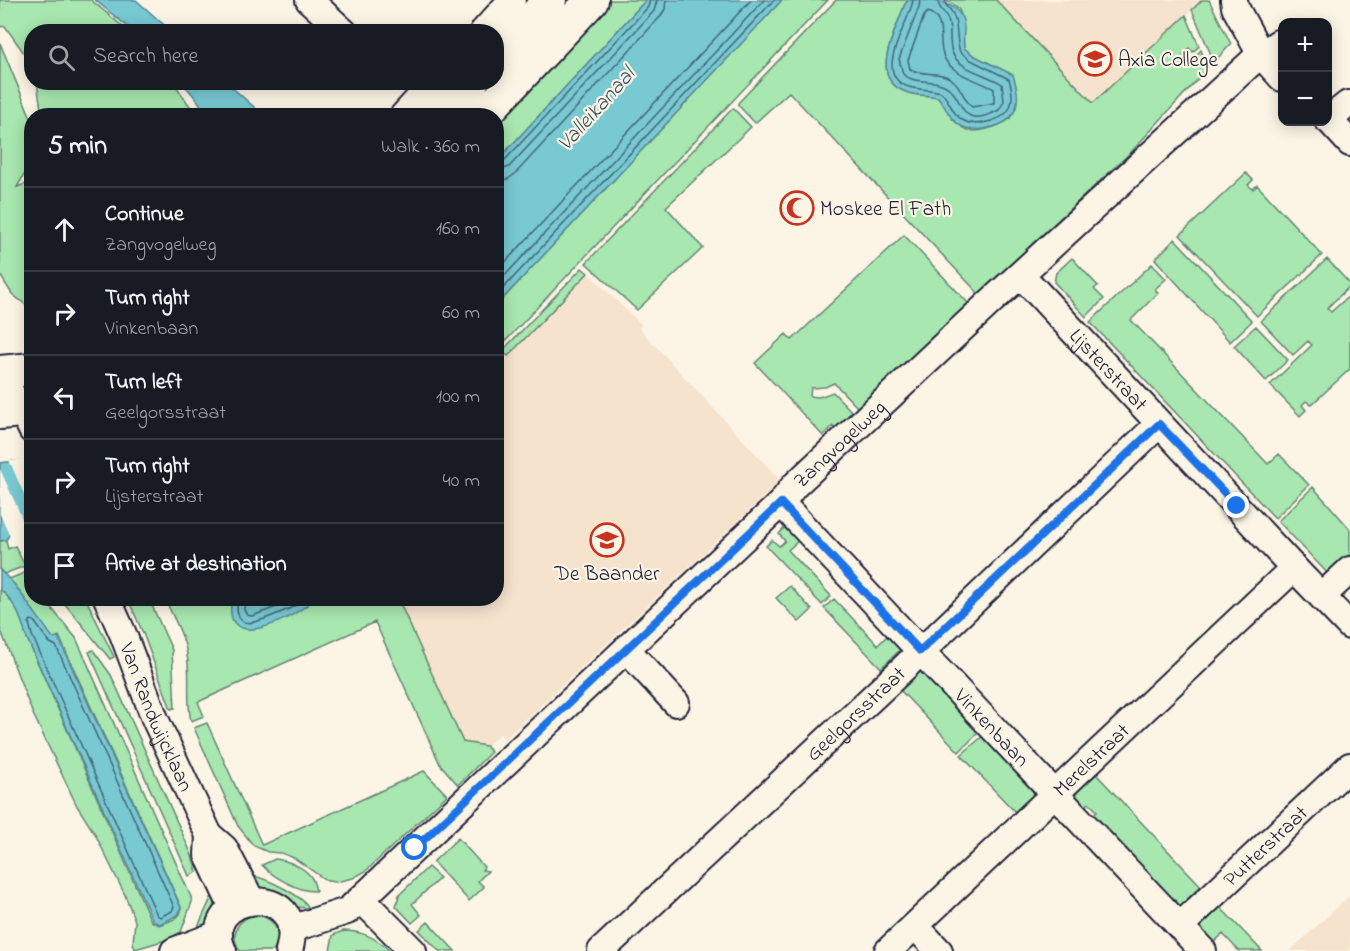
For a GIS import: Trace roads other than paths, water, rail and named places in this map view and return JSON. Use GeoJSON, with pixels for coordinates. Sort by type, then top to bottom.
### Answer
{"type":"FeatureCollection","features":[{"type":"Feature","properties":{"kind":"main road"},"geometry":{"type":"LineString","coordinates":[[504,48],[550,0]]}},
{"type":"Feature","properties":{"kind":"main road"},"geometry":{"type":"LineString","coordinates":[[491,108],[592,0]]}},
{"type":"Feature","properties":{"kind":"main road"},"geometry":{"type":"LineString","coordinates":[[448,108],[464,90]]}},
{"type":"Feature","properties":{"kind":"main road"},"geometry":{"type":"LineString","coordinates":[[0,374],[24,370]]}},
{"type":"Feature","properties":{"kind":"street"},"geometry":{"type":"LineString","coordinates":[[309,0],[335,24]]}},
{"type":"Feature","properties":{"kind":"street"},"geometry":{"type":"LineString","coordinates":[[490,24],[512,0]]}},
{"type":"Feature","properties":{"kind":"street"},"geometry":{"type":"LineString","coordinates":[[1234,0],[1235,7],[1274,49]]}},
{"type":"Feature","properties":{"kind":"street"},"geometry":{"type":"LineString","coordinates":[[1248,0],[1274,49],[1280,72]]}},
{"type":"Feature","properties":{"kind":"street","name":"Zangvogelweg"},"geometry":{"type":"LineString","coordinates":[[290,940],[347,911],[362,899],[781,503],[794,486],[1020,275],[1274,49]]}},
{"type":"Feature","properties":{"kind":"street"},"geometry":{"type":"LineString","coordinates":[[410,108],[427,90]]}},
{"type":"Feature","properties":{"kind":"street"},"geometry":{"type":"LineString","coordinates":[[1332,116],[1350,104]]}},
{"type":"Feature","properties":{"kind":"street"},"geometry":{"type":"LineString","coordinates":[[1332,123],[1350,143]]}},
{"type":"Feature","properties":{"kind":"street","name":"Lijsterstraat"},"geometry":{"type":"LineString","coordinates":[[1020,275],[1350,626]]}},
{"type":"Feature","properties":{"kind":"street"},"geometry":{"type":"LineString","coordinates":[[0,374],[21,416]]}},
{"type":"Feature","properties":{"kind":"street","name":"Geelgorsstraat"},"geometry":{"type":"LineString","coordinates":[[601,951],[1159,424]]}},
{"type":"Feature","properties":{"kind":"street","name":"Vinkenbaan"},"geometry":{"type":"LineString","coordinates":[[781,503],[1203,951]]}},
{"type":"Feature","properties":{"kind":"street","name":"Merelstraat"},"geometry":{"type":"LineString","coordinates":[[888,951],[1294,568]]}},
{"type":"Feature","properties":{"kind":"street"},"geometry":{"type":"LineString","coordinates":[[1322,596],[1350,570]]}},
{"type":"Feature","properties":{"kind":"street","name":"Van Randwijcklaan"},"geometry":{"type":"LineString","coordinates":[[111,606],[155,719],[209,835],[224,848],[242,904]]}},
{"type":"Feature","properties":{"kind":"street"},"geometry":{"type":"LineString","coordinates":[[627,650],[676,703]]}},
{"type":"Feature","properties":{"kind":"street","name":"Putterstraat"},"geometry":{"type":"LineString","coordinates":[[1180,926],[1350,766]]}},
{"type":"Feature","properties":{"kind":"street"},"geometry":{"type":"LineString","coordinates":[[362,899],[413,951]]}},
{"type":"Feature","properties":{"kind":"street"},"geometry":{"type":"LineString","coordinates":[[174,951],[221,942],[222,922],[242,904],[262,901],[281,910],[288,919],[290,940]]}},
{"type":"Feature","properties":{"kind":"street"},"geometry":{"type":"LineString","coordinates":[[915,926],[939,951]]}},
{"type":"Feature","properties":{"kind":"water"},"geometry":{"type":"Polygon","coordinates":[[[95,0],[136,0],[163,24],[124,24],[95,0]]]}},
{"type":"Feature","properties":{"kind":"water","name":"Valleikanaal"},"geometry":{"type":"Polygon","coordinates":[[[646,0],[782,0],[504,298],[504,153],[646,0]]]}},
{"type":"Feature","properties":{"kind":"water"},"geometry":{"type":"Polygon","coordinates":[[[908,0],[936,1],[952,7],[962,19],[964,48],[1013,75],[1017,93],[1016,109],[1006,121],[985,129],[967,129],[953,120],[938,97],[906,92],[894,85],[888,76],[887,54],[908,0]]]}},
{"type":"Feature","properties":{"kind":"water"},"geometry":{"type":"Polygon","coordinates":[[[189,90],[235,90],[255,108],[202,108],[189,90]]]}},
{"type":"Feature","properties":{"kind":"water"},"geometry":{"type":"Polygon","coordinates":[[[24,460],[24,532],[9,535],[6,540],[0,541],[0,463],[24,460]]]}},
{"type":"Feature","properties":{"kind":"water"},"geometry":{"type":"Polygon","coordinates":[[[0,570],[24,598],[24,606],[30,606],[53,638],[58,637],[181,908],[178,915],[160,924],[153,921],[26,636],[17,610],[0,589],[0,570]]]}},
{"type":"Feature","properties":{"kind":"water"},"geometry":{"type":"Polygon","coordinates":[[[232,606],[306,606],[262,628],[248,629],[237,626],[231,616],[232,606]]]}},
{"type":"Feature","properties":{"kind":"place","name":"Axia College"},"geometry":{"type":"Point","coordinates":[1095,59]}},
{"type":"Feature","properties":{"kind":"place","name":"Moskee El Fath"},"geometry":{"type":"Point","coordinates":[797,208]}},
{"type":"Feature","properties":{"kind":"place","name":"De Baander"},"geometry":{"type":"Point","coordinates":[607,540]}}]}
